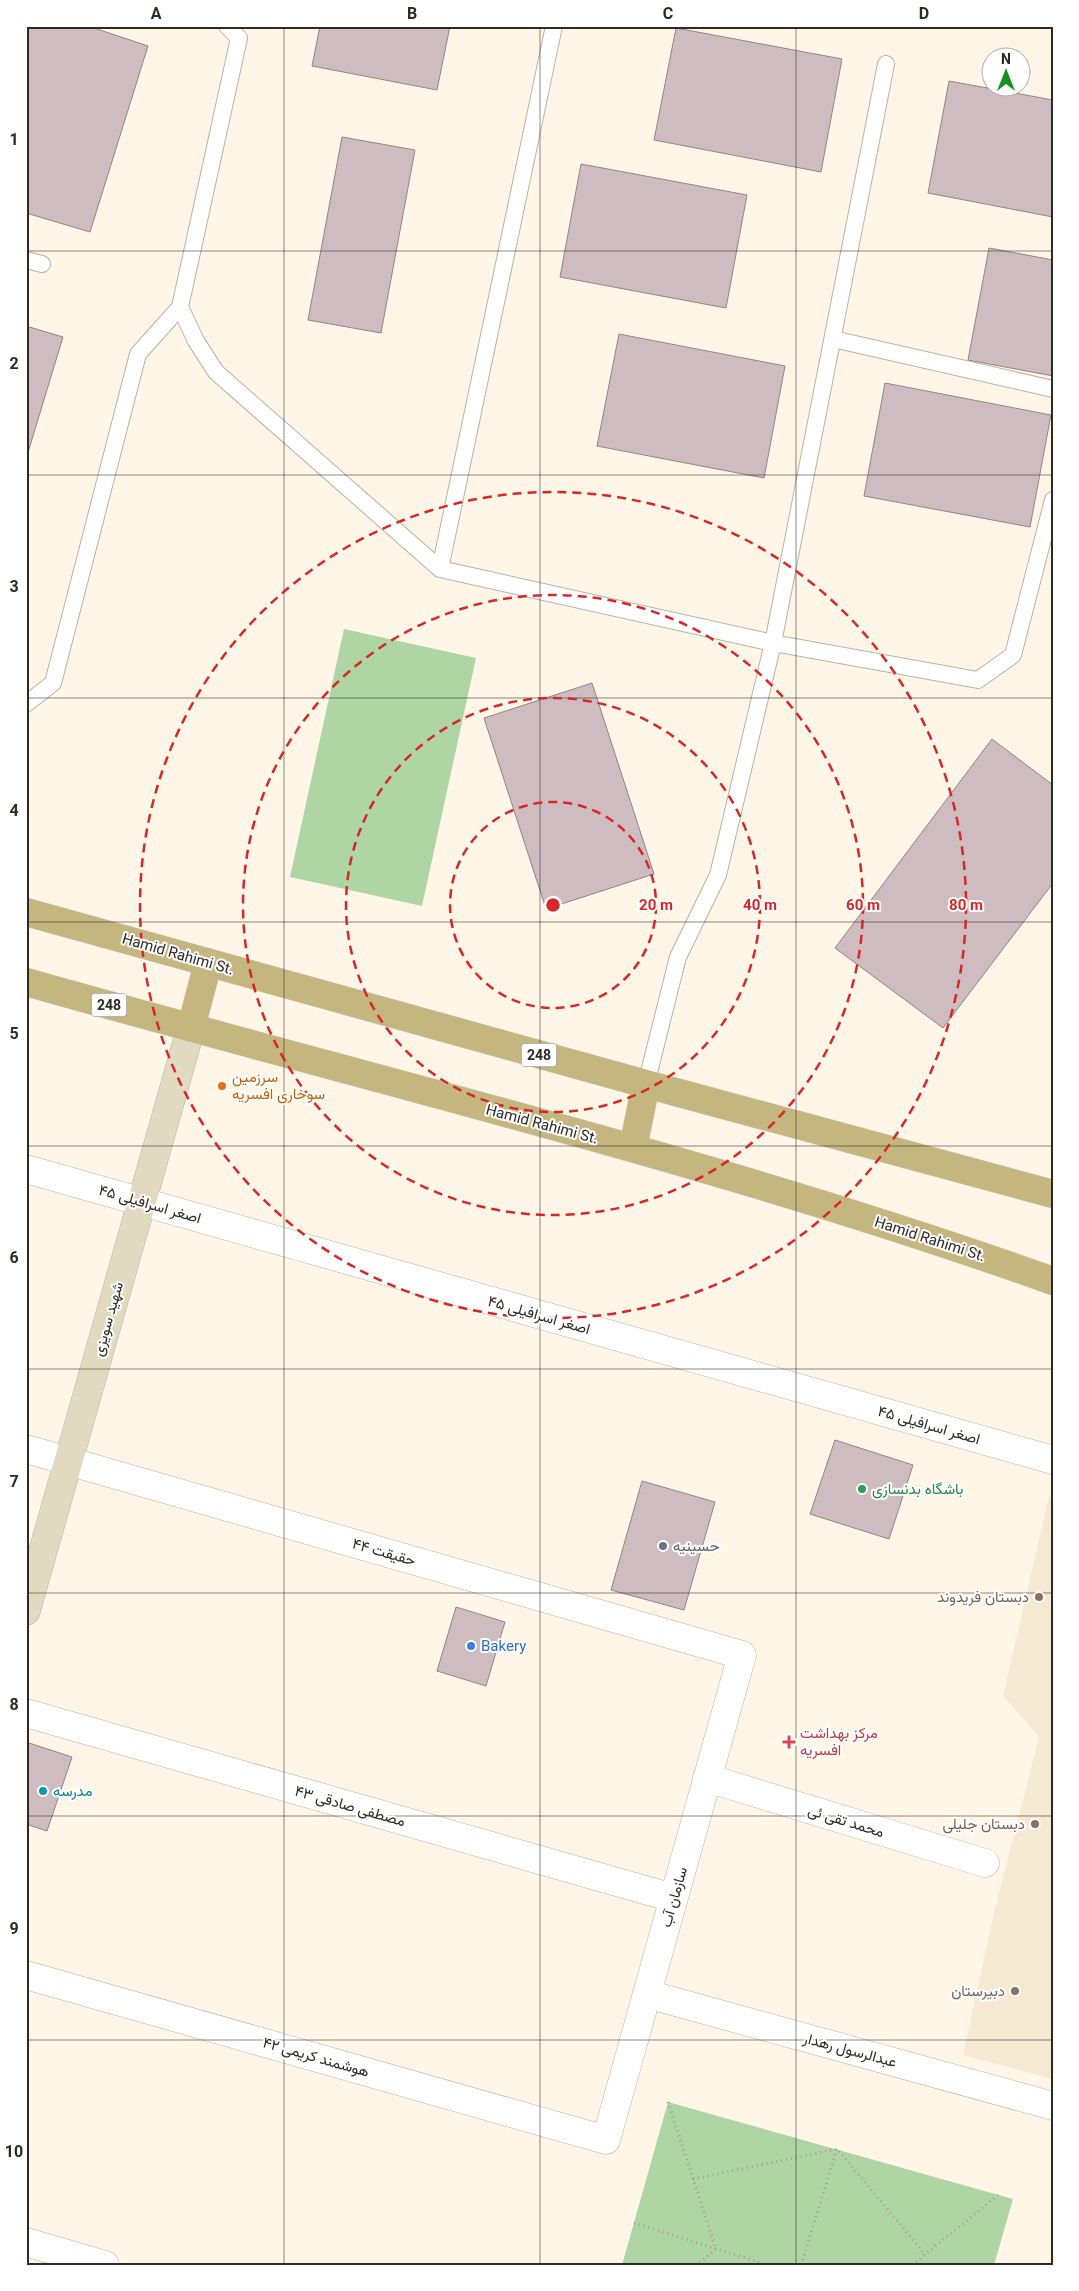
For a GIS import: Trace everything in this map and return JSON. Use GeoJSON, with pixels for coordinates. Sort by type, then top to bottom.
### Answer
{"type":"FeatureCollection","features":[{"type":"Feature","properties":{"kind":"main road","name":"Hamid Rahimi St."},"geometry":{"type":"LineString","coordinates":[[26,912],[646,1084],[1053,1194]]}},
{"type":"Feature","properties":{"kind":"main road"},"geometry":{"type":"LineString","coordinates":[[191,1028],[208,963]]}},
{"type":"Feature","properties":{"kind":"main road","name":"Hamid Rahimi St."},"geometry":{"type":"LineString","coordinates":[[26,982],[633,1148],[936,1240],[1053,1281]]}},
{"type":"Feature","properties":{"kind":"main road","name":"شهید سویزی"},"geometry":{"type":"LineString","coordinates":[[26,1610],[191,1028]]}},
{"type":"Feature","properties":{"kind":"main road"},"geometry":{"type":"LineString","coordinates":[[633,1148],[646,1084]]}},
{"type":"Feature","properties":{"kind":"street","name":"اصغر اسرافیلی ۴۵"},"geometry":{"type":"LineString","coordinates":[[26,1169],[1053,1460]]}},
{"type":"Feature","properties":{"kind":"street","name":"حقیقت ۴۴"},"geometry":{"type":"LineString","coordinates":[[26,1449],[742,1655]]}},
{"type":"Feature","properties":{"kind":"street","name":"سازمان آب"},"geometry":{"type":"LineString","coordinates":[[606,2140],[742,1655]]}},
{"type":"Feature","properties":{"kind":"street","name":"مصطفی صادقی ۴۳"},"geometry":{"type":"LineString","coordinates":[[26,1713],[673,1898]]}},
{"type":"Feature","properties":{"kind":"street","name":"محمد تقی ئی"},"geometry":{"type":"LineString","coordinates":[[707,1778],[984,1863]]}},
{"type":"Feature","properties":{"kind":"street","name":"هوشمند کریمی ۴۲"},"geometry":{"type":"LineString","coordinates":[[26,1975],[606,2140]]}},
{"type":"Feature","properties":{"kind":"street","name":"عبدالرسول رهدار"},"geometry":{"type":"LineString","coordinates":[[647,1994],[1053,2106]]}},
{"type":"Feature","properties":{"kind":"street"},"geometry":{"type":"LineString","coordinates":[[26,2242],[105,2265]]}},
{"type":"Feature","properties":{"kind":"lane"},"geometry":{"type":"LineString","coordinates":[[26,704],[53,683],[138,354],[180,307],[239,38],[227,26]]}},
{"type":"Feature","properties":{"kind":"lane"},"geometry":{"type":"LineString","coordinates":[[440,569],[554,26]]}},
{"type":"Feature","properties":{"kind":"lane"},"geometry":{"type":"LineString","coordinates":[[646,1084],[678,957],[718,875],[774,642],[886,64]]}},
{"type":"Feature","properties":{"kind":"lane"},"geometry":{"type":"LineString","coordinates":[[180,307],[196,341],[216,372],[440,569],[774,642],[978,680],[1013,655],[1053,500]]}},
{"type":"Feature","properties":{"kind":"lane"},"geometry":{"type":"LineString","coordinates":[[833,339],[1053,389]]}},
{"type":"Feature","properties":{"kind":"path"},"geometry":{"type":"LineString","coordinates":[[668,2102],[716,2249]]}},
{"type":"Feature","properties":{"kind":"path"},"geometry":{"type":"LineString","coordinates":[[694,2179],[837,2150]]}},
{"type":"Feature","properties":{"kind":"path"},"geometry":{"type":"LineString","coordinates":[[837,2150],[925,2254]]}},
{"type":"Feature","properties":{"kind":"path"},"geometry":{"type":"LineString","coordinates":[[801,2265],[837,2150]]}},
{"type":"Feature","properties":{"kind":"path"},"geometry":{"type":"LineString","coordinates":[[912,2265],[998,2195]]}},
{"type":"Feature","properties":{"kind":"path"},"geometry":{"type":"LineString","coordinates":[[634,2224],[768,2265]]}},
{"type":"Feature","properties":{"kind":"path"},"geometry":{"type":"LineString","coordinates":[[697,2265],[716,2249]]}},
{"type":"Feature","properties":{"kind":"shaded area"},"geometry":{"type":"Polygon","coordinates":[[[1049,1496],[1053,1498],[1053,2079],[963,2055],[994,1912],[1039,1737],[1003,1696],[1049,1496]]]}},
{"type":"Feature","properties":{"kind":"green space"},"geometry":{"type":"Polygon","coordinates":[[[344,629],[476,658],[422,906],[290,877],[344,629]]]}},
{"type":"Feature","properties":{"kind":"green space"},"geometry":{"type":"Polygon","coordinates":[[[668,2102],[1013,2199],[994,2265],[622,2265],[668,2102]]]}},
{"type":"Feature","properties":{"kind":"building"},"geometry":{"type":"Polygon","coordinates":[[[26,26],[88,26],[148,46],[90,232],[26,213],[26,26]]]}},
{"type":"Feature","properties":{"kind":"building"},"geometry":{"type":"Polygon","coordinates":[[[320,26],[450,26],[437,90],[312,66],[320,26]]]}},
{"type":"Feature","properties":{"kind":"building"},"geometry":{"type":"Polygon","coordinates":[[[676,28],[842,59],[821,172],[654,140],[676,28]]]}},
{"type":"Feature","properties":{"kind":"building"},"geometry":{"type":"Polygon","coordinates":[[[949,81],[982,87],[982,98],[1032,98],[1032,96],[1053,100],[1053,217],[928,193],[949,81]]]}},
{"type":"Feature","properties":{"kind":"building"},"geometry":{"type":"Polygon","coordinates":[[[342,137],[415,150],[381,333],[308,320],[342,137]]]}},
{"type":"Feature","properties":{"kind":"building"},"geometry":{"type":"Polygon","coordinates":[[[581,164],[747,195],[726,308],[560,277],[581,164]]]}},
{"type":"Feature","properties":{"kind":"building"},"geometry":{"type":"Polygon","coordinates":[[[989,248],[1053,260],[1053,376],[968,360],[989,248]]]}},
{"type":"Feature","properties":{"kind":"building"},"geometry":{"type":"Polygon","coordinates":[[[26,326],[63,337],[26,459],[26,326]]]}},
{"type":"Feature","properties":{"kind":"building"},"geometry":{"type":"Polygon","coordinates":[[[619,334],[785,366],[764,478],[597,446],[619,334]]]}},
{"type":"Feature","properties":{"kind":"building"},"geometry":{"type":"Polygon","coordinates":[[[885,383],[1051,415],[1030,527],[864,496],[885,383]]]}},
{"type":"Feature","properties":{"kind":"building"},"geometry":{"type":"Polygon","coordinates":[[[592,683],[654,874],[546,909],[484,718],[592,683]]]}},
{"type":"Feature","properties":{"kind":"building"},"geometry":{"type":"Polygon","coordinates":[[[992,739],[1053,785],[1053,883],[943,1028],[835,948],[992,739]]]}},
{"type":"Feature","properties":{"kind":"building","name":"باشگاه بدنسازی"},"geometry":{"type":"Polygon","coordinates":[[[835,1440],[913,1465],[889,1539],[810,1514],[835,1440]]]}},
{"type":"Feature","properties":{"kind":"building","name":"حسینیه"},"geometry":{"type":"Polygon","coordinates":[[[642,1481],[715,1502],[684,1610],[611,1590],[642,1481]]]}},
{"type":"Feature","properties":{"kind":"building","name":"Bakery"},"geometry":{"type":"Polygon","coordinates":[[[456,1607],[505,1622],[486,1686],[437,1671],[456,1607]]]}},
{"type":"Feature","properties":{"kind":"building","name":"مدرسه"},"geometry":{"type":"Polygon","coordinates":[[[26,1742],[72,1757],[47,1831],[26,1824],[26,1742]]]}},
{"type":"Feature","properties":{"kind":"place","name":"سرزمین سوخاری افسریه"},"geometry":{"type":"Point","coordinates":[222,1086]}},
{"type":"Feature","properties":{"kind":"place","name":"باشگاه بدنسازی"},"geometry":{"type":"Point","coordinates":[862,1489]}},
{"type":"Feature","properties":{"kind":"place","name":"حسینیه"},"geometry":{"type":"Point","coordinates":[663,1546]}},
{"type":"Feature","properties":{"kind":"place","name":"دبستان فریدوند"},"geometry":{"type":"Point","coordinates":[1039,1597]}},
{"type":"Feature","properties":{"kind":"place","name":"Bakery"},"geometry":{"type":"Point","coordinates":[471,1646]}},
{"type":"Feature","properties":{"kind":"place","name":"مرکز بهداشت افسریه"},"geometry":{"type":"Point","coordinates":[789,1742]}},
{"type":"Feature","properties":{"kind":"place","name":"مدرسه"},"geometry":{"type":"Point","coordinates":[43,1791]}},
{"type":"Feature","properties":{"kind":"place","name":"دبستان جلیلی"},"geometry":{"type":"Point","coordinates":[1035,1824]}},
{"type":"Feature","properties":{"kind":"place","name":"دبیرستان"},"geometry":{"type":"Point","coordinates":[1015,1991]}}]}
